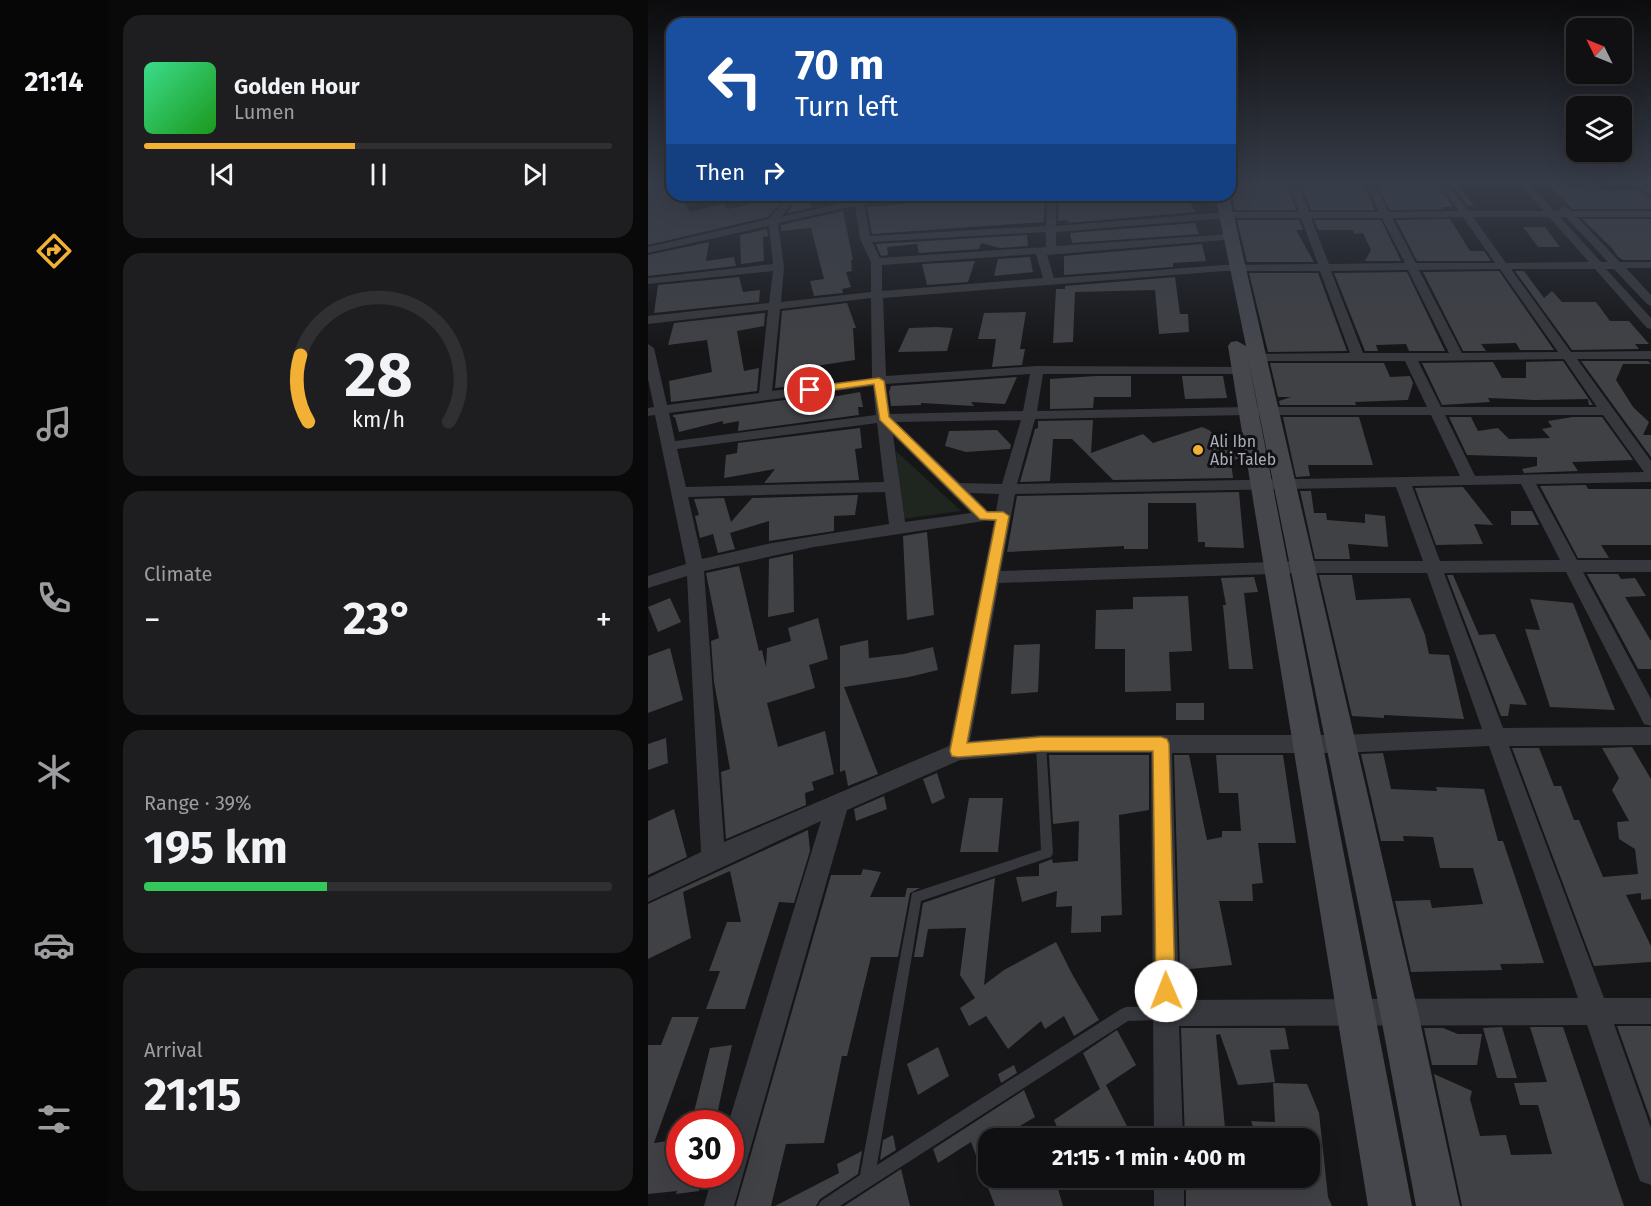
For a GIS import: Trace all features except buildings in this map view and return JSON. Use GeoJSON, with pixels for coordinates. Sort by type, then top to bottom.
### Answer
{"type":"FeatureCollection","features":[{"type":"Feature","properties":{"kind":"main road"},"geometry":{"type":"LineString","coordinates":[[1225,236],[1246,362],[1258,411],[1288,568],[1306,744],[1357,1012],[1390,1206]]}},
{"type":"Feature","properties":{"kind":"main road"},"geometry":{"type":"LineString","coordinates":[[1288,568],[1340,744],[1399,1012],[1438,1206]]}},
{"type":"Feature","properties":{"kind":"street"},"geometry":{"type":"LineString","coordinates":[[648,250],[708,236]]}},
{"type":"Feature","properties":{"kind":"street"},"geometry":{"type":"LineString","coordinates":[[765,396],[779,267],[776,236]]}},
{"type":"Feature","properties":{"kind":"street"},"geometry":{"type":"LineString","coordinates":[[898,529],[879,381],[876,262],[866,239],[917,236]]}},
{"type":"Feature","properties":{"kind":"street"},"geometry":{"type":"LineString","coordinates":[[1051,249],[1052,236]]}},
{"type":"Feature","properties":{"kind":"street"},"geometry":{"type":"LineString","coordinates":[[876,262],[1051,249],[1117,236]]}},
{"type":"Feature","properties":{"kind":"street"},"geometry":{"type":"LineString","coordinates":[[1313,236],[1358,357]]}},
{"type":"Feature","properties":{"kind":"street"},"geometry":{"type":"LineString","coordinates":[[1397,236],[1458,357]]}},
{"type":"Feature","properties":{"kind":"street"},"geometry":{"type":"LineString","coordinates":[[1482,236],[1651,472]]}},
{"type":"Feature","properties":{"kind":"street"},"geometry":{"type":"LineString","coordinates":[[1572,236],[1651,325]]}},
{"type":"Feature","properties":{"kind":"street"},"geometry":{"type":"LineString","coordinates":[[1590,236],[1651,302]]}},
{"type":"Feature","properties":{"kind":"street"},"geometry":{"type":"LineString","coordinates":[[1049,281],[1041,253],[1051,249]]}},
{"type":"Feature","properties":{"kind":"street"},"geometry":{"type":"LineString","coordinates":[[648,320],[877,295],[1231,268],[1651,265]]}},
{"type":"Feature","properties":{"kind":"street"},"geometry":{"type":"LineString","coordinates":[[648,281],[779,267]]}},
{"type":"Feature","properties":{"kind":"street"},"geometry":{"type":"LineString","coordinates":[[648,352],[655,411],[669,446],[695,566],[713,858]]}},
{"type":"Feature","properties":{"kind":"street"},"geometry":{"type":"LineString","coordinates":[[655,411],[879,381],[1037,370],[1358,357],[1651,356]]}},
{"type":"Feature","properties":{"kind":"street"},"geometry":{"type":"LineString","coordinates":[[1410,357],[1470,480]]}},
{"type":"Feature","properties":{"kind":"street"},"geometry":{"type":"LineString","coordinates":[[958,751],[1008,489],[1029,416],[1037,370]]}},
{"type":"Feature","properties":{"kind":"street"},"geometry":{"type":"LineString","coordinates":[[669,446],[884,418],[1258,411],[1607,411]]}},
{"type":"Feature","properties":{"kind":"street"},"geometry":{"type":"LineString","coordinates":[[884,418],[984,516]]}},
{"type":"Feature","properties":{"kind":"street"},"geometry":{"type":"LineString","coordinates":[[955,488],[1008,489],[1651,477]]}},
{"type":"Feature","properties":{"kind":"street"},"geometry":{"type":"LineString","coordinates":[[1526,479],[1651,718]]}},
{"type":"Feature","properties":{"kind":"street"},"geometry":{"type":"LineString","coordinates":[[1402,481],[1596,1011],[1651,1170]]}},
{"type":"Feature","properties":{"kind":"street"},"geometry":{"type":"LineString","coordinates":[[679,492],[892,487]]}},
{"type":"Feature","properties":{"kind":"street"},"geometry":{"type":"LineString","coordinates":[[648,582],[695,566],[802,544],[984,516],[1003,516]]}},
{"type":"Feature","properties":{"kind":"street"},"geometry":{"type":"LineString","coordinates":[[991,577],[1288,568],[1651,566]]}},
{"type":"Feature","properties":{"kind":"street"},"geometry":{"type":"LineString","coordinates":[[648,890],[713,858],[958,751],[1041,744],[1340,744],[1496,737],[1651,736]]}},
{"type":"Feature","properties":{"kind":"street"},"geometry":{"type":"LineString","coordinates":[[1161,744],[1168,1128]]}},
{"type":"Feature","properties":{"kind":"street"},"geometry":{"type":"LineString","coordinates":[[744,1119],[838,802]]}},
{"type":"Feature","properties":{"kind":"street"},"geometry":{"type":"LineString","coordinates":[[1166,1013],[1651,1011]]}},
{"type":"Feature","properties":{"kind":"street"},"geometry":{"type":"LineString","coordinates":[[719,1206],[724,1188]]}},
{"type":"Feature","properties":{"kind":"street"},"geometry":{"type":"LineString","coordinates":[[1169,1188],[1169,1206]]}},
{"type":"Feature","properties":{"kind":"lane"},"geometry":{"type":"LineString","coordinates":[[867,1180],[916,897],[1047,853],[1041,744]]}},
{"type":"Feature","properties":{"kind":"lane"},"geometry":{"type":"LineString","coordinates":[[826,1206],[1126,1014],[1166,1013]]}},
{"type":"Feature","properties":{"kind":"shaded area"},"geometry":{"type":"Polygon","coordinates":[[[896,451],[961,511],[902,519],[896,451]]]}},
{"type":"Feature","properties":{"kind":"place","name":"Ali Ibn Abi Taleb"},"geometry":{"type":"Point","coordinates":[1198,450]}},
{"type":"Feature","properties":{"kind":"route"},"geometry":{"type":"LineString","coordinates":[[810,390],[879,381],[884,418],[984,516],[1003,516],[958,751],[1041,744],[1161,744],[1166,991]]}}]}
